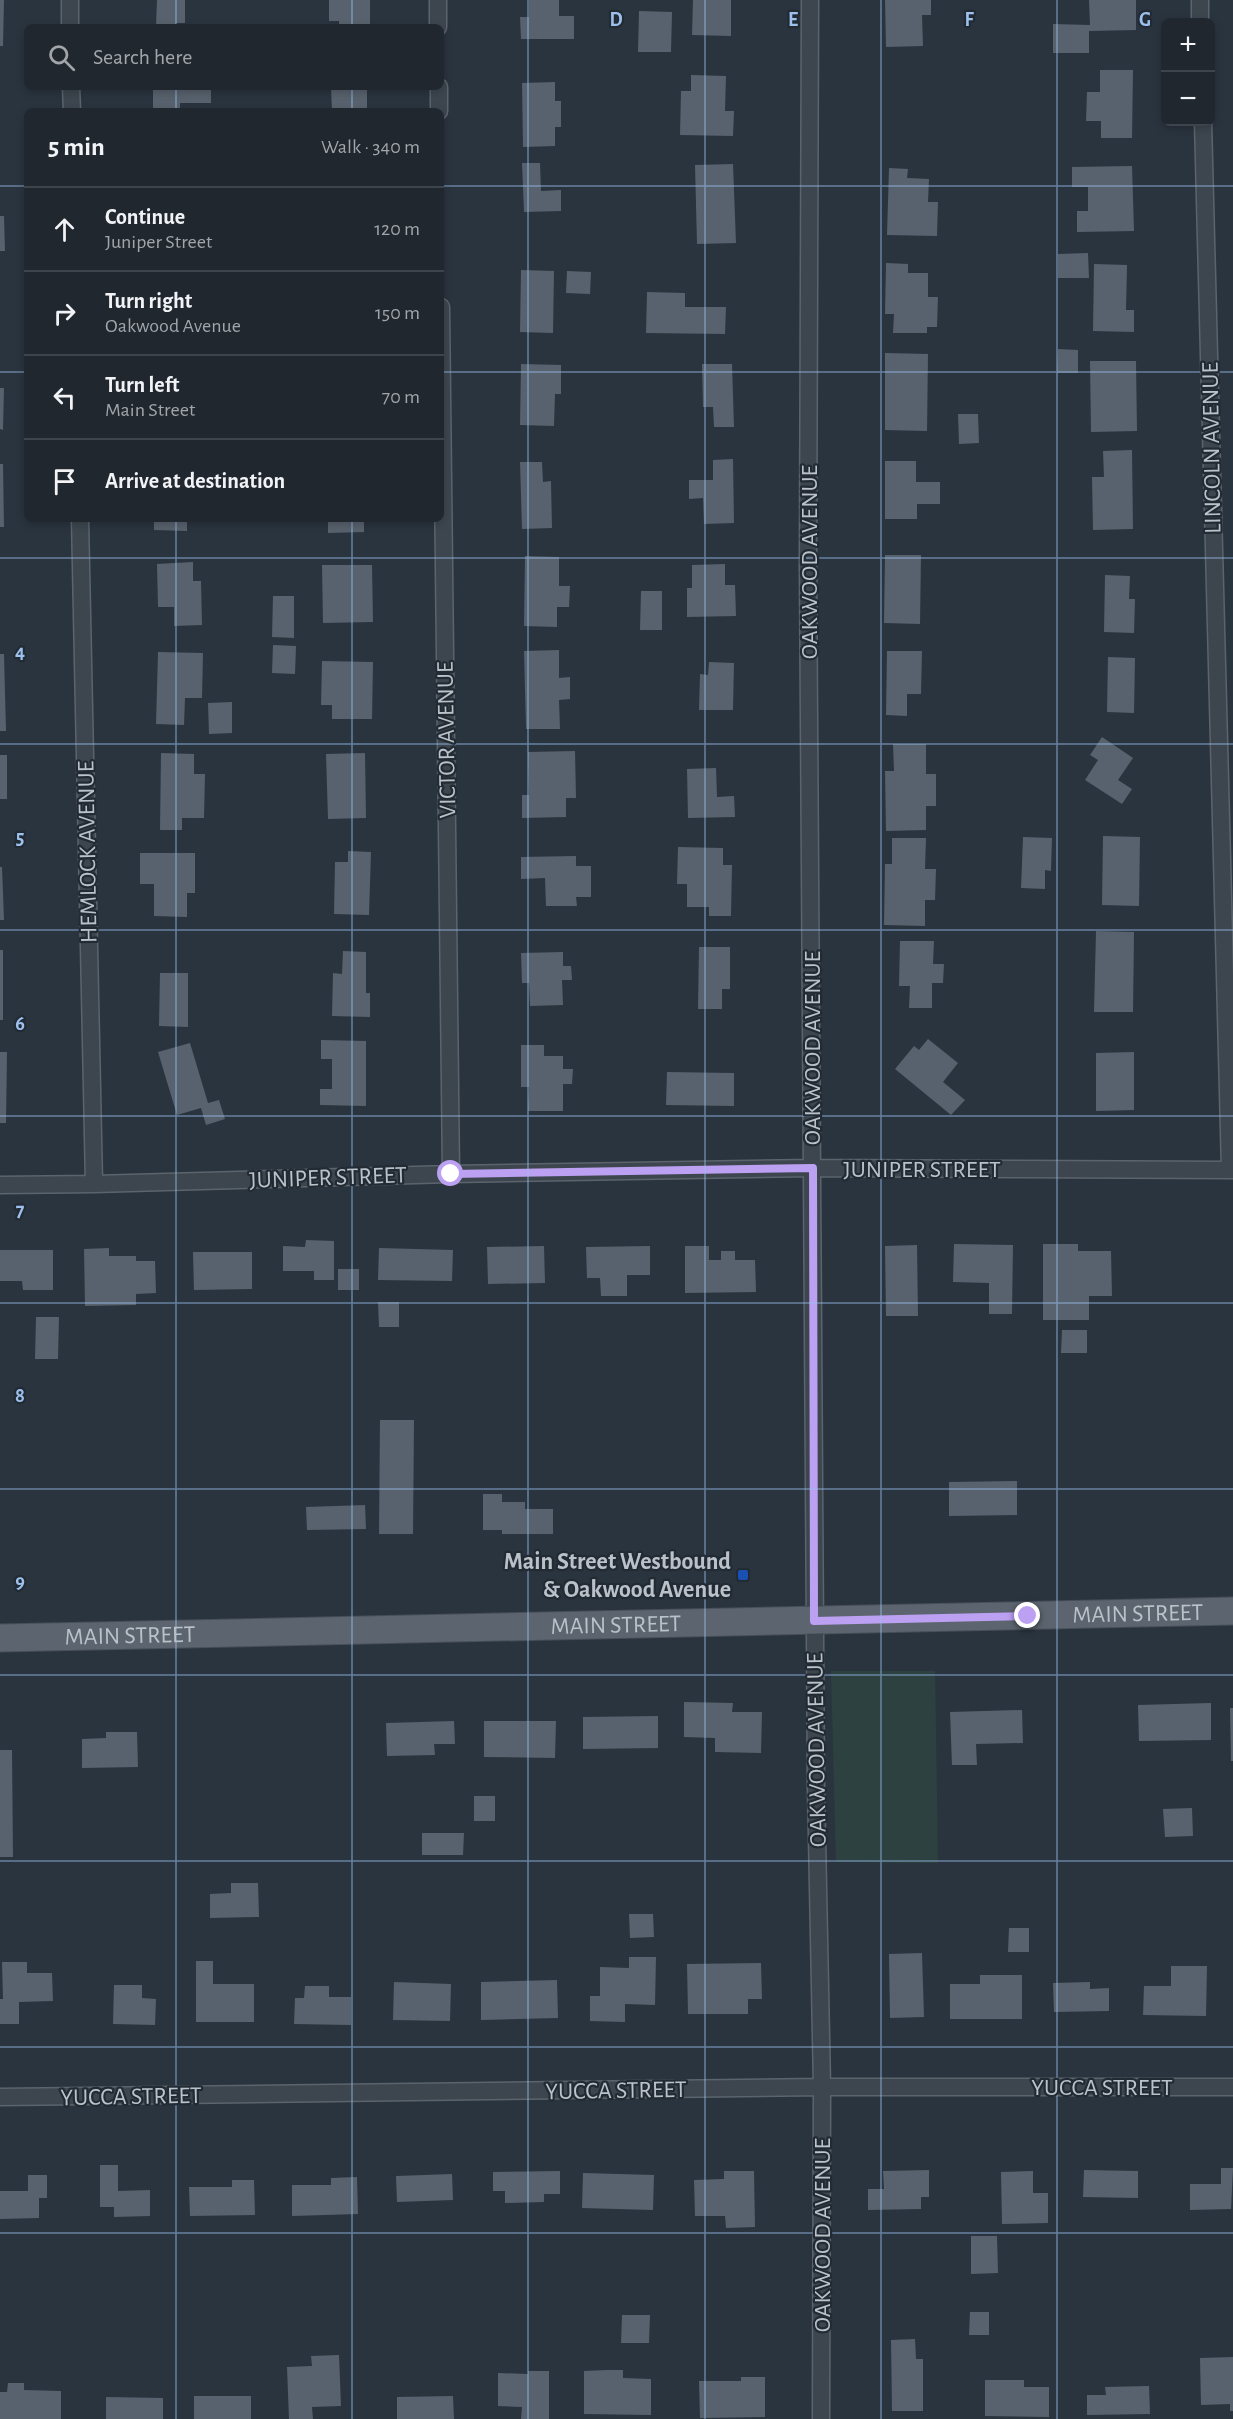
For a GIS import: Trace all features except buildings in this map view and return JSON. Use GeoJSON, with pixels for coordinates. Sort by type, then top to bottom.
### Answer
{"type":"FeatureCollection","features":[{"type":"Feature","properties":{"kind":"main road","name":"MAIN STREET"},"geometry":{"type":"LineString","coordinates":[[0,1638],[1233,1611]]}},
{"type":"Feature","properties":{"kind":"street"},"geometry":{"type":"LineString","coordinates":[[70,0],[70,24]]}},
{"type":"Feature","properties":{"kind":"street"},"geometry":{"type":"LineString","coordinates":[[438,0],[438,24]]}},
{"type":"Feature","properties":{"kind":"street","name":"OAKWOOD AVENUE"},"geometry":{"type":"LineString","coordinates":[[810,0],[808,566],[814,1621],[822,2087],[821,2419]]}},
{"type":"Feature","properties":{"kind":"street"},"geometry":{"type":"LineString","coordinates":[[1200,0],[1200,18]]}},
{"type":"Feature","properties":{"kind":"street"},"geometry":{"type":"LineString","coordinates":[[71,90],[72,108]]}},
{"type":"Feature","properties":{"kind":"street"},"geometry":{"type":"LineString","coordinates":[[439,90],[439,108]]}},
{"type":"Feature","properties":{"kind":"street","name":"LINCOLN AVENUE"},"geometry":{"type":"LineString","coordinates":[[1203,126],[1231,1170]]}},
{"type":"Feature","properties":{"kind":"street","name":"HEMLOCK AVENUE"},"geometry":{"type":"LineString","coordinates":[[80,522],[94,1184]]}},
{"type":"Feature","properties":{"kind":"street","name":"VICTOR AVENUE"},"geometry":{"type":"LineString","coordinates":[[443,522],[451,1174]]}},
{"type":"Feature","properties":{"kind":"street","name":"JUNIPER STREET"},"geometry":{"type":"LineString","coordinates":[[0,1185],[813,1168],[1231,1170]]}},
{"type":"Feature","properties":{"kind":"street","name":"YUCCA STREET"},"geometry":{"type":"LineString","coordinates":[[0,2097],[822,2087],[1233,2087]]}},
{"type":"Feature","properties":{"kind":"green space"},"geometry":{"type":"Polygon","coordinates":[[[831,1671],[935,1671],[938,1863],[836,1862],[831,1671]]]}},
{"type":"Feature","properties":{"kind":"place","name":"Main Street Westbound & Oakwood Avenue"},"geometry":{"type":"Point","coordinates":[743,1575]}},
{"type":"Feature","properties":{"kind":"route"},"geometry":{"type":"LineString","coordinates":[[451,1174],[813,1168],[814,1621],[1028,1616]]}}]}
